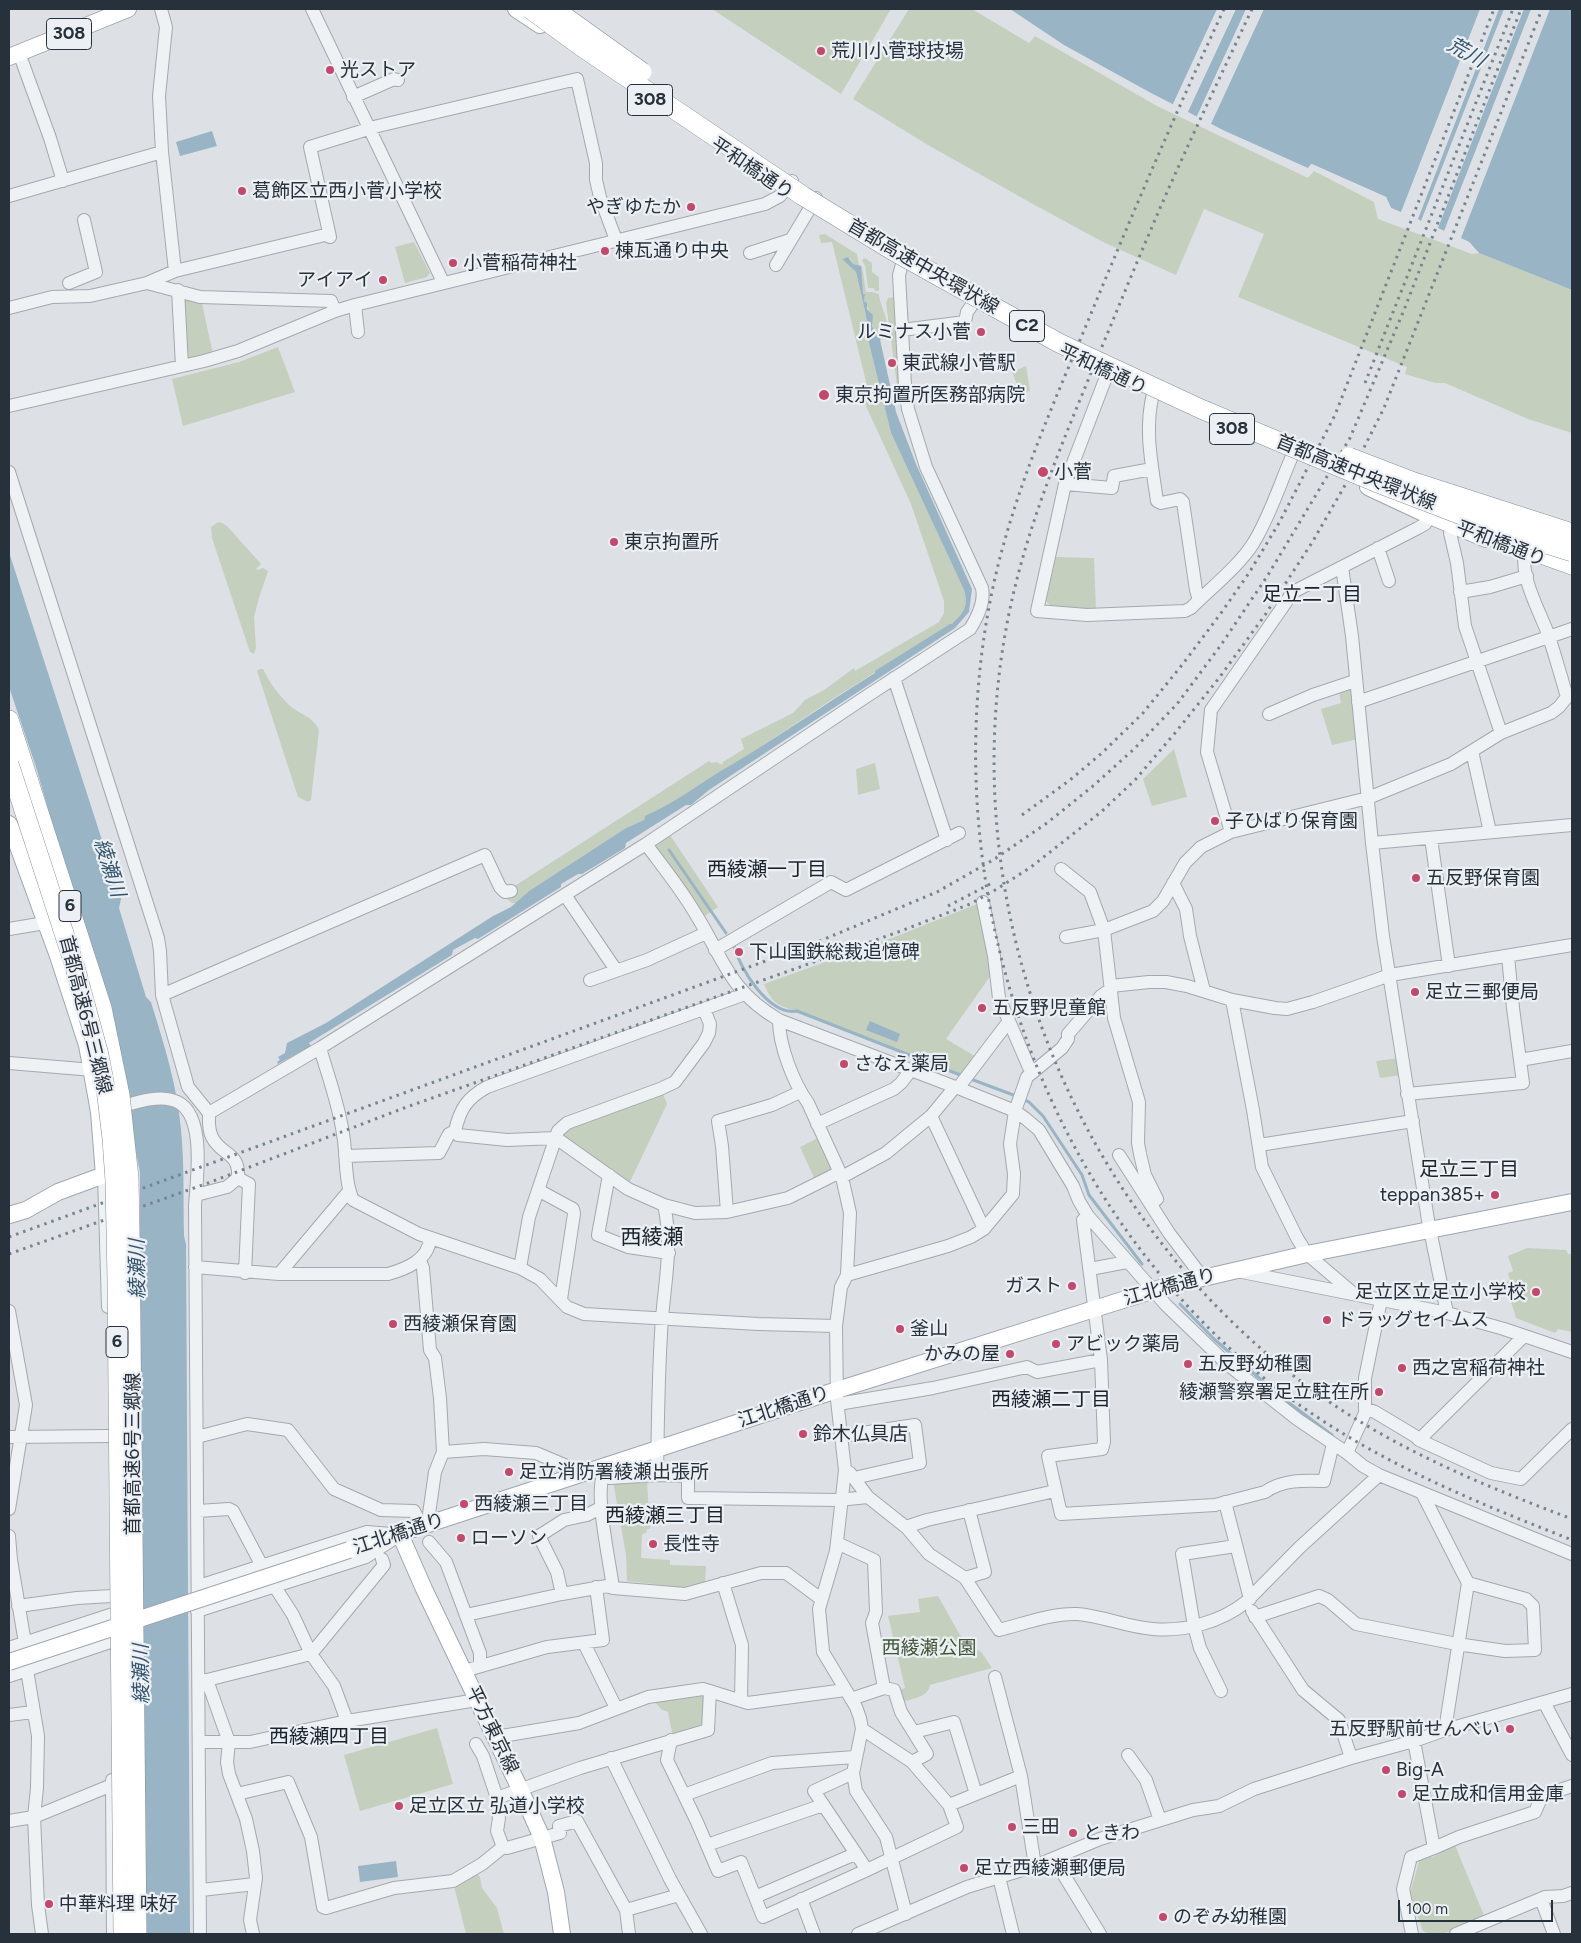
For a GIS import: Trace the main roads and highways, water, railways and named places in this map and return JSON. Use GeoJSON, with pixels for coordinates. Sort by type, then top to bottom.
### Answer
{"type":"FeatureCollection","features":[{"type":"Feature","properties":{"kind":"highway","name":"首都高速中央環状線"},"geometry":{"type":"LineString","coordinates":[[530,9],[582,47],[803,196],[895,252],[1060,343],[1201,409],[1380,484],[1495,528],[1572,552]]}},
{"type":"Feature","properties":{"kind":"highway","name":"首都高速中央環状線"},"geometry":{"type":"LineString","coordinates":[[554,9],[661,85],[817,190],[876,227],[1066,332],[1202,396],[1414,482],[1572,533]]}},
{"type":"Feature","properties":{"kind":"highway"},"geometry":{"type":"LineString","coordinates":[[1414,482],[1502,522],[1572,543]]}},
{"type":"Feature","properties":{"kind":"highway"},"geometry":{"type":"LineString","coordinates":[[1380,484],[1436,514],[1487,535],[1572,564]]}},
{"type":"Feature","properties":{"kind":"highway","name":"首都高速6号三郷線"},"geometry":{"type":"LineString","coordinates":[[9,720],[102,1008],[117,1076],[125,1138],[129,1187],[131,1280],[137,1934]]}},
{"type":"Feature","properties":{"kind":"highway","name":"首都高速6号三郷線"},"geometry":{"type":"LineString","coordinates":[[9,764],[89,1013],[107,1097],[112,1139],[115,1181],[117,1280],[123,1934]]}},
{"type":"Feature","properties":{"kind":"main road","name":"308"},"geometry":{"type":"LineString","coordinates":[[14,55],[128,9]]}},
{"type":"Feature","properties":{"kind":"main road","name":"平和橋通り"},"geometry":{"type":"LineString","coordinates":[[516,9],[788,186],[902,264],[972,305],[1199,416],[1354,480],[1453,526],[1572,570]]}},
{"type":"Feature","properties":{"kind":"main road","name":"平和橋通り"},"geometry":{"type":"LineString","coordinates":[[543,9],[788,186]]}},
{"type":"Feature","properties":{"kind":"main road","name":"平和橋通り"},"geometry":{"type":"LineString","coordinates":[[813,203],[1068,339],[1200,401],[1423,492],[1572,543]]}},
{"type":"Feature","properties":{"kind":"main road"},"geometry":{"type":"LineString","coordinates":[[9,824],[28,872],[80,1020],[93,1070],[99,1112],[104,1175],[58,1192],[26,1210],[9,1215]]}},
{"type":"Feature","properties":{"kind":"main road","name":"江北橋通り"},"geometry":{"type":"LineString","coordinates":[[9,1662],[349,1550],[426,1528],[573,1476],[601,1472],[658,1449],[838,1397],[1095,1308],[1154,1290],[1232,1270],[1307,1254],[1572,1202]]}},
{"type":"Feature","properties":{"kind":"main road","name":"平方東京線"},"geometry":{"type":"LineString","coordinates":[[400,1534],[424,1589],[542,1838],[556,1892],[562,1934]]}},
{"type":"Feature","properties":{"kind":"water","name":"荒川"},"geometry":{"type":"Polygon","coordinates":[[[1010,9],[1572,9],[1572,290],[1479,253],[1469,242],[1391,208],[1386,197],[1312,164],[1308,168],[1225,131],[1064,45],[1010,9]]]}},
{"type":"Feature","properties":{"kind":"water"},"geometry":{"type":"Polygon","coordinates":[[[212,131],[217,146],[180,156],[176,142],[212,131]]]}},
{"type":"Feature","properties":{"kind":"water"},"geometry":{"type":"Polygon","coordinates":[[[848,257],[853,264],[861,266],[863,294],[865,294],[864,301],[867,303],[867,309],[873,315],[872,326],[875,333],[879,335],[896,412],[916,464],[972,589],[969,612],[955,628],[709,790],[691,805],[686,805],[626,843],[625,848],[582,874],[578,874],[561,884],[561,887],[478,939],[475,938],[453,950],[452,955],[309,1043],[311,1046],[278,1064],[277,1062],[280,1060],[278,1057],[285,1053],[287,1043],[326,1023],[493,916],[511,907],[529,891],[626,828],[644,820],[645,816],[760,748],[875,673],[875,671],[952,624],[962,613],[966,601],[964,590],[891,433],[866,331],[867,322],[856,272],[843,259],[848,257]]]}},
{"type":"Feature","properties":{"kind":"water","name":"綾瀬川"},"geometry":{"type":"Polygon","coordinates":[[[9,552],[121,899],[119,908],[146,997],[151,1002],[163,1043],[174,1085],[181,1128],[184,1236],[186,1244],[190,1934],[143,1934],[137,1239],[140,1215],[140,1172],[112,1033],[36,767],[9,687],[9,552]]]}},
{"type":"Feature","properties":{"kind":"water"},"geometry":{"type":"Polygon","coordinates":[[[870,1021],[900,1034],[897,1042],[866,1030],[870,1021]]]}},
{"type":"Feature","properties":{"kind":"water"},"geometry":{"type":"Polygon","coordinates":[[[396,1861],[398,1877],[360,1882],[358,1866],[396,1861]]]}},
{"type":"Feature","properties":{"kind":"waterway"},"geometry":{"type":"LineString","coordinates":[[669,850],[726,933]]}},
{"type":"Feature","properties":{"kind":"waterway"},"geometry":{"type":"LineString","coordinates":[[734,945],[742,966],[749,977],[766,998],[776,1006],[786,1011],[797,1011],[963,1076]]}},
{"type":"Feature","properties":{"kind":"waterway"},"geometry":{"type":"LineString","coordinates":[[968,1078],[1016,1096]]}},
{"type":"Feature","properties":{"kind":"waterway"},"geometry":{"type":"LineString","coordinates":[[1022,1099],[1029,1102],[1043,1116],[1082,1175],[1089,1195],[1142,1264]]}},
{"type":"Feature","properties":{"kind":"waterway"},"geometry":{"type":"LineString","coordinates":[[1180,1304],[1214,1339],[1280,1396],[1332,1435]]}},
{"type":"Feature","properties":{"kind":"railway"},"geometry":{"type":"LineString","coordinates":[[1224,9],[1187,89],[1057,395],[1032,458],[1001,554],[993,587],[977,699],[978,812],[993,923],[1024,1032],[1068,1135],[1127,1231],[1198,1318],[1283,1393],[1352,1439],[1423,1477],[1572,1540]]}},
{"type":"Feature","properties":{"kind":"railway"},"geometry":{"type":"LineString","coordinates":[[1252,9],[1161,206],[1069,426],[1032,526],[1013,594],[1006,629],[994,736],[998,842],[1017,947],[1050,1048],[1095,1143],[1153,1232],[1223,1313],[1303,1383],[1366,1425],[1433,1461],[1501,1491],[1572,1519]]}},
{"type":"Feature","properties":{"kind":"railway"},"geometry":{"type":"LineString","coordinates":[[1022,815],[1070,780],[1102,753],[1143,713],[1221,613],[1249,573],[1279,523],[1335,415],[1494,9]]}},
{"type":"Feature","properties":{"kind":"railway"},"geometry":{"type":"LineString","coordinates":[[1365,383],[1513,9]]}},
{"type":"Feature","properties":{"kind":"railway"},"geometry":{"type":"LineString","coordinates":[[9,1237],[815,943],[937,892],[993,860],[1047,823],[1093,786],[1134,749],[1177,704],[1221,645],[1268,575],[1350,438],[1404,310],[1521,9]]}},
{"type":"Feature","properties":{"kind":"railway"},"geometry":{"type":"LineString","coordinates":[[9,1254],[208,1183],[404,1108],[901,931],[970,904],[1031,867],[1101,812],[1135,780],[1219,678],[1265,615],[1313,541],[1344,487],[1384,408],[1542,9]]}},
{"type":"Feature","properties":{"kind":"railway"},"geometry":{"type":"LineString","coordinates":[[948,906],[994,882]]}},
{"type":"Feature","properties":{"kind":"place","name":"荒川小菅球技場"},"geometry":{"type":"Point","coordinates":[821,51]}},
{"type":"Feature","properties":{"kind":"place","name":"光ストア"},"geometry":{"type":"Point","coordinates":[330,70]}},
{"type":"Feature","properties":{"kind":"place","name":"葛飾区立西小菅小学校"},"geometry":{"type":"Point","coordinates":[242,191]}},
{"type":"Feature","properties":{"kind":"place","name":"やぎゆたか"},"geometry":{"type":"Point","coordinates":[691,207]}},
{"type":"Feature","properties":{"kind":"place","name":"棟瓦通り中央"},"geometry":{"type":"Point","coordinates":[605,251]}},
{"type":"Feature","properties":{"kind":"place","name":"小菅稲荷神社"},"geometry":{"type":"Point","coordinates":[453,263]}},
{"type":"Feature","properties":{"kind":"place","name":"アイアイ"},"geometry":{"type":"Point","coordinates":[383,280]}},
{"type":"Feature","properties":{"kind":"place","name":"ルミナス小菅"},"geometry":{"type":"Point","coordinates":[981,332]}},
{"type":"Feature","properties":{"kind":"place","name":"東武線小菅駅"},"geometry":{"type":"Point","coordinates":[892,363]}},
{"type":"Feature","properties":{"kind":"place","name":"東京拘置所医務部病院"},"geometry":{"type":"Point","coordinates":[824,395]}},
{"type":"Feature","properties":{"kind":"place","name":"小菅"},"geometry":{"type":"Point","coordinates":[1043,472]}},
{"type":"Feature","properties":{"kind":"place","name":"東京拘置所"},"geometry":{"type":"Point","coordinates":[614,542]}},
{"type":"Feature","properties":{"kind":"place","name":"子ひばり保育園"},"geometry":{"type":"Point","coordinates":[1215,821]}},
{"type":"Feature","properties":{"kind":"place","name":"五反野保育園"},"geometry":{"type":"Point","coordinates":[1416,878]}},
{"type":"Feature","properties":{"kind":"place","name":"下山国鉄総裁追憶碑"},"geometry":{"type":"Point","coordinates":[739,952]}},
{"type":"Feature","properties":{"kind":"place","name":"足立三郵便局"},"geometry":{"type":"Point","coordinates":[1415,992]}},
{"type":"Feature","properties":{"kind":"place","name":"五反野児童館"},"geometry":{"type":"Point","coordinates":[982,1008]}},
{"type":"Feature","properties":{"kind":"place","name":"さなえ薬局"},"geometry":{"type":"Point","coordinates":[844,1064]}},
{"type":"Feature","properties":{"kind":"place","name":"teppan385+"},"geometry":{"type":"Point","coordinates":[1495,1195]}},
{"type":"Feature","properties":{"kind":"place","name":"ガスト"},"geometry":{"type":"Point","coordinates":[1072,1286]}},
{"type":"Feature","properties":{"kind":"place","name":"足立区立足立小学校"},"geometry":{"type":"Point","coordinates":[1536,1292]}},
{"type":"Feature","properties":{"kind":"place","name":"ドラッグセイムス"},"geometry":{"type":"Point","coordinates":[1327,1320]}},
{"type":"Feature","properties":{"kind":"place","name":"西綾瀬保育園"},"geometry":{"type":"Point","coordinates":[393,1324]}},
{"type":"Feature","properties":{"kind":"place","name":"釜山"},"geometry":{"type":"Point","coordinates":[900,1329]}},
{"type":"Feature","properties":{"kind":"place","name":"アビック薬局"},"geometry":{"type":"Point","coordinates":[1056,1344]}},
{"type":"Feature","properties":{"kind":"place","name":"かみの屋"},"geometry":{"type":"Point","coordinates":[1010,1354]}},
{"type":"Feature","properties":{"kind":"place","name":"五反野幼稚園"},"geometry":{"type":"Point","coordinates":[1188,1364]}},
{"type":"Feature","properties":{"kind":"place","name":"西之宮稲荷神社"},"geometry":{"type":"Point","coordinates":[1402,1368]}},
{"type":"Feature","properties":{"kind":"place","name":"綾瀬警察署足立駐在所"},"geometry":{"type":"Point","coordinates":[1379,1392]}},
{"type":"Feature","properties":{"kind":"place","name":"鈴木仏具店"},"geometry":{"type":"Point","coordinates":[803,1434]}},
{"type":"Feature","properties":{"kind":"place","name":"足立消防署綾瀬出張所"},"geometry":{"type":"Point","coordinates":[509,1472]}},
{"type":"Feature","properties":{"kind":"place","name":"西綾瀬三丁目"},"geometry":{"type":"Point","coordinates":[464,1504]}},
{"type":"Feature","properties":{"kind":"place","name":"ローソン"},"geometry":{"type":"Point","coordinates":[461,1538]}},
{"type":"Feature","properties":{"kind":"place","name":"長性寺"},"geometry":{"type":"Point","coordinates":[653,1544]}},
{"type":"Feature","properties":{"kind":"place","name":"五反野駅前せんべい"},"geometry":{"type":"Point","coordinates":[1510,1729]}},
{"type":"Feature","properties":{"kind":"place","name":"Big-A"},"geometry":{"type":"Point","coordinates":[1386,1770]}},
{"type":"Feature","properties":{"kind":"place","name":"足立成和信用金庫"},"geometry":{"type":"Point","coordinates":[1402,1794]}},
{"type":"Feature","properties":{"kind":"place","name":"足立区立 弘道小学校"},"geometry":{"type":"Point","coordinates":[399,1806]}},
{"type":"Feature","properties":{"kind":"place","name":"三田"},"geometry":{"type":"Point","coordinates":[1012,1827]}},
{"type":"Feature","properties":{"kind":"place","name":"ときわ"},"geometry":{"type":"Point","coordinates":[1073,1833]}},
{"type":"Feature","properties":{"kind":"place","name":"足立西綾瀬郵便局"},"geometry":{"type":"Point","coordinates":[964,1868]}},
{"type":"Feature","properties":{"kind":"place","name":"中華料理 味好"},"geometry":{"type":"Point","coordinates":[49,1904]}},
{"type":"Feature","properties":{"kind":"place","name":"のぞみ幼稚園"},"geometry":{"type":"Point","coordinates":[1163,1917]}},
{"type":"Feature","properties":{"kind":"district","name":"足立二丁目"},"geometry":{"type":"Point","coordinates":[1312,595]}},
{"type":"Feature","properties":{"kind":"district","name":"西綾瀬一丁目"},"geometry":{"type":"Point","coordinates":[767,870]}},
{"type":"Feature","properties":{"kind":"district","name":"足立三丁目"},"geometry":{"type":"Point","coordinates":[1469,1170]}},
{"type":"Feature","properties":{"kind":"district","name":"西綾瀬"},"geometry":{"type":"Point","coordinates":[652,1238]}},
{"type":"Feature","properties":{"kind":"district","name":"西綾瀬二丁目"},"geometry":{"type":"Point","coordinates":[1051,1400]}},
{"type":"Feature","properties":{"kind":"district","name":"西綾瀬三丁目"},"geometry":{"type":"Point","coordinates":[665,1516]}},
{"type":"Feature","properties":{"kind":"district","name":"西綾瀬四丁目"},"geometry":{"type":"Point","coordinates":[329,1737]}},
{"type":"Feature","properties":{"kind":"park label","name":"西綾瀬公園"},"geometry":{"type":"Point","coordinates":[929,1648]}}]}
